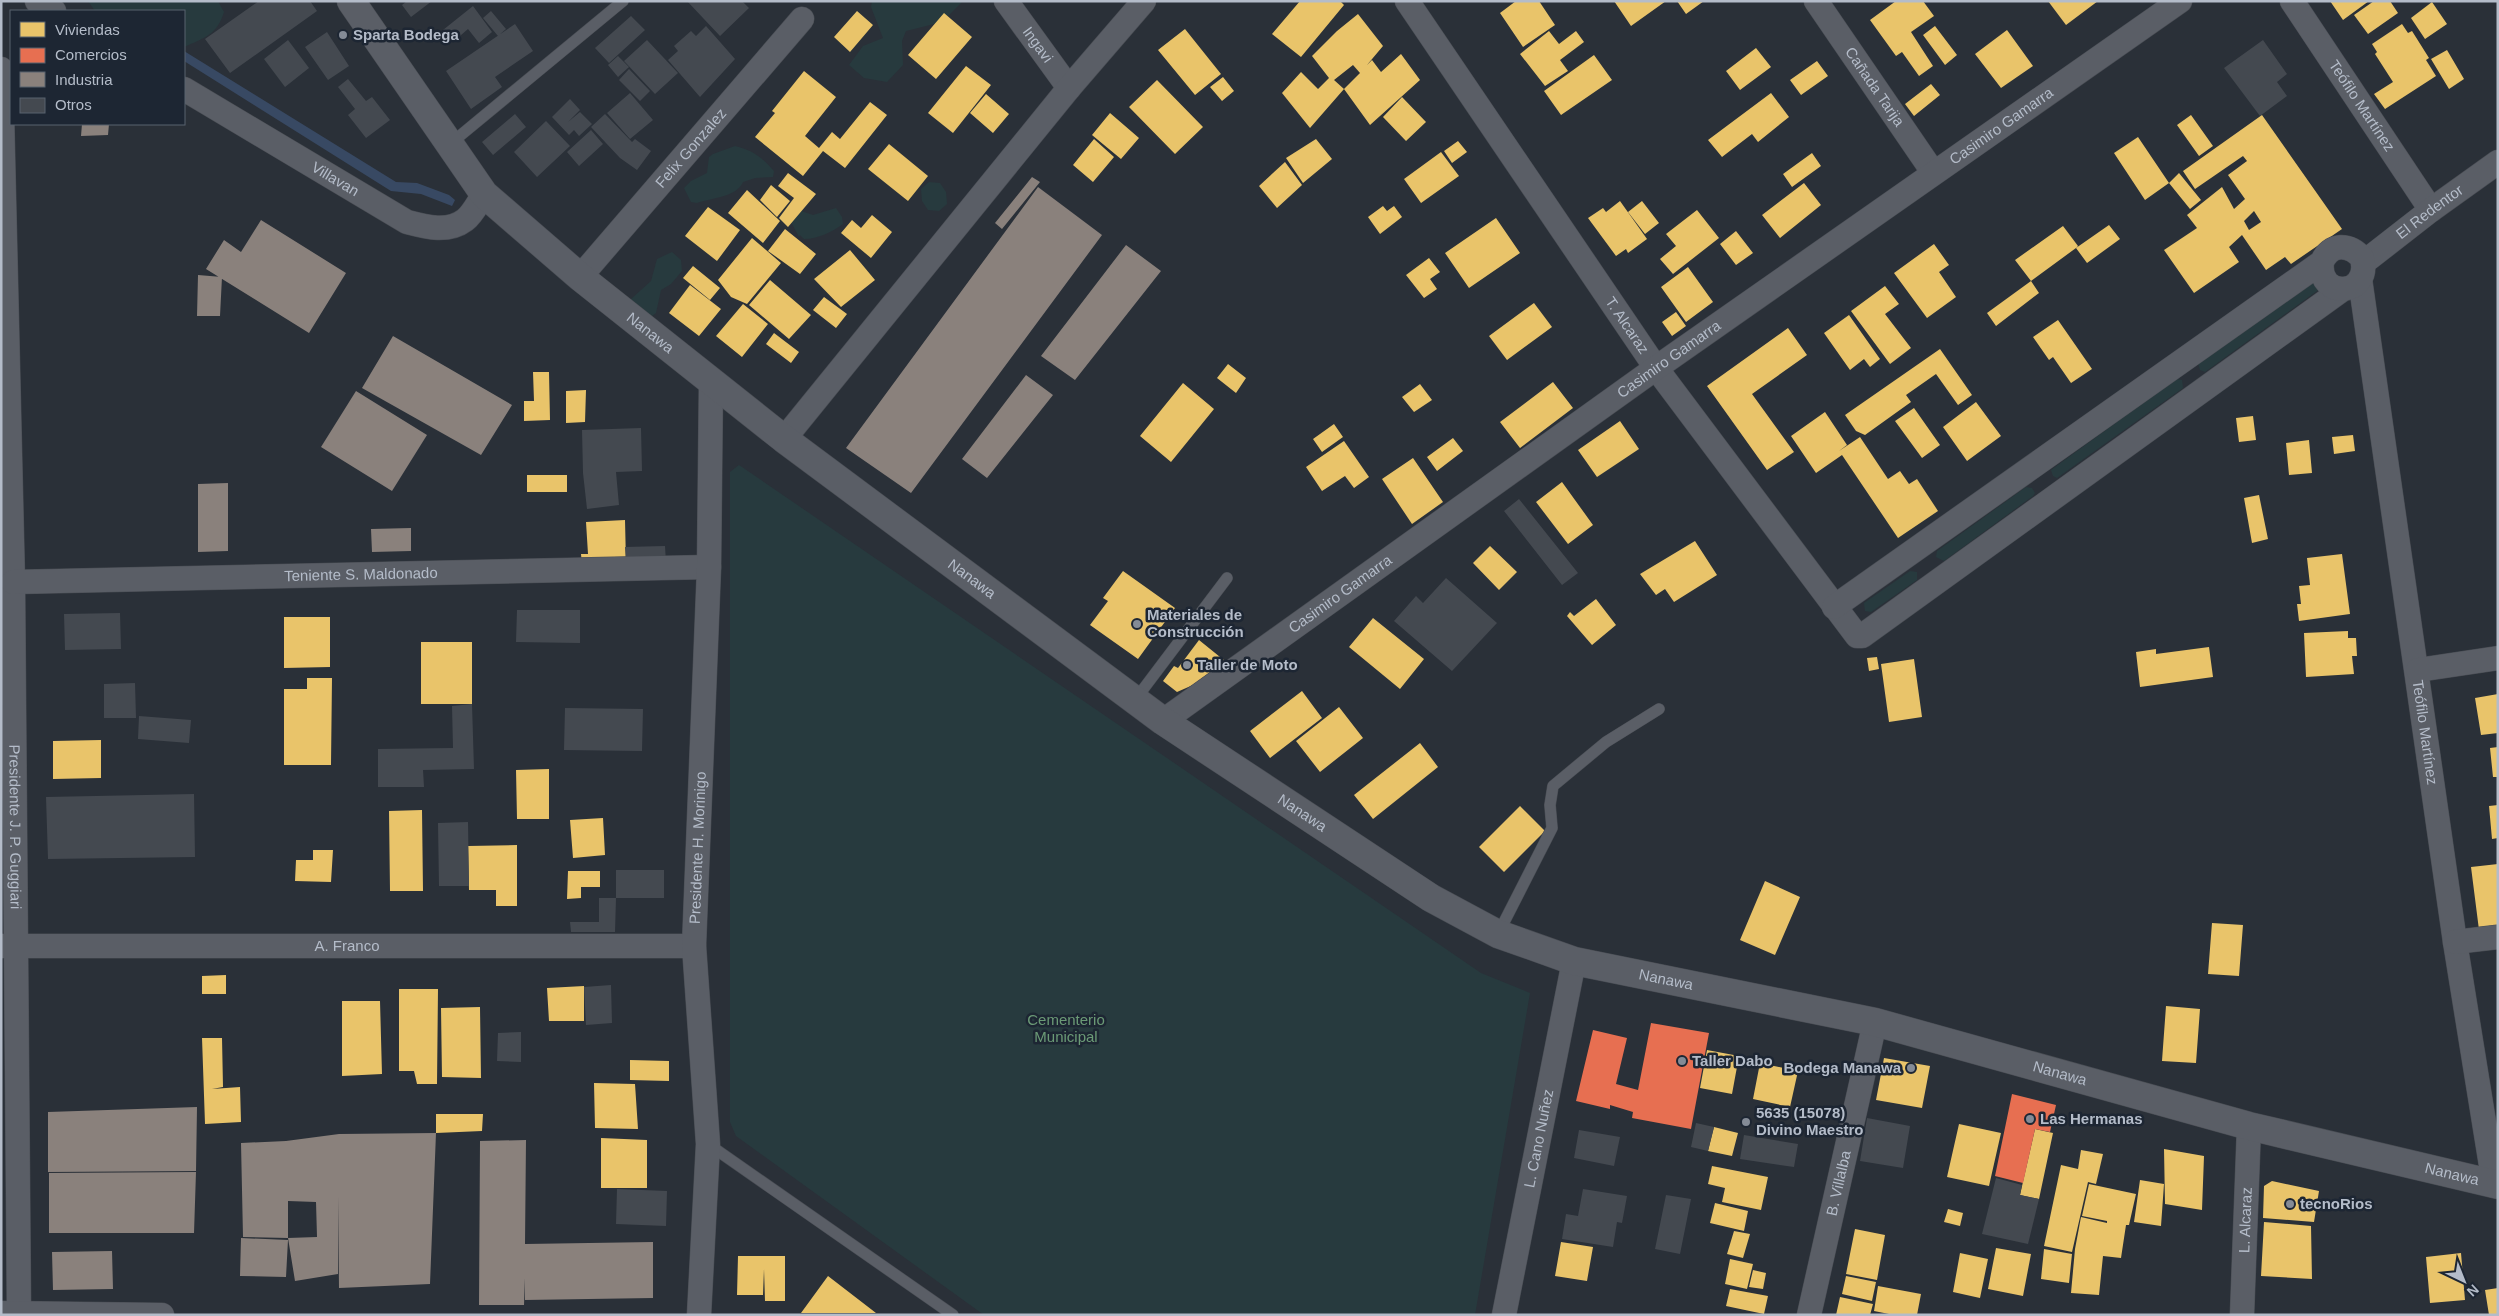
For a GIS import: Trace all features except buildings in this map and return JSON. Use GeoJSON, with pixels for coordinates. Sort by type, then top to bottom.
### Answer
{"type":"FeatureCollection","features":[{"type":"Feature","properties":{"kind":"street"},"geometry":{"type":"LineString","coordinates":[[37,1],[52,10]]}},
{"type":"Feature","properties":{"kind":"street","name":"Nanawa"},"geometry":{"type":"LineString","coordinates":[[351,1],[484,194],[580,277],[784,439],[1135,700],[1431,898],[1498,934],[1574,962],[1874,1022],[2250,1126],[2496,1184]]}},
{"type":"Feature","properties":{"kind":"street","name":"Ingavi"},"geometry":{"type":"LineString","coordinates":[[1006,1],[1069,88]]}},
{"type":"Feature","properties":{"kind":"street"},"geometry":{"type":"LineString","coordinates":[[784,439],[1069,88],[1144,1]]}},
{"type":"Feature","properties":{"kind":"street","name":"T. Alcaraz"},"geometry":{"type":"LineString","coordinates":[[1407,1],[1656,368],[1834,607],[1857,636],[1862,636]]}},
{"type":"Feature","properties":{"kind":"street","name":"Cañada Tarija"},"geometry":{"type":"LineString","coordinates":[[1816,1],[1933,172]]}},
{"type":"Feature","properties":{"kind":"street","name":"Casimiro Gamarra"},"geometry":{"type":"LineString","coordinates":[[1164,721],[1656,368],[1933,172],[2180,1]]}},
{"type":"Feature","properties":{"kind":"street","name":"Teófilo Martínez"},"geometry":{"type":"LineString","coordinates":[[2292,1],[2431,210]]}},
{"type":"Feature","properties":{"kind":"street","name":"Felix Gonzalez"},"geometry":{"type":"LineString","coordinates":[[580,277],[802,19]]}},
{"type":"Feature","properties":{"kind":"street","name":"Presidente J. P. Guggiari"},"geometry":{"type":"LineString","coordinates":[[1,69],[3,228],[13,582],[9,946],[13,1313]]}},
{"type":"Feature","properties":{"kind":"street","name":"Villavan"},"geometry":{"type":"LineString","coordinates":[[185,90],[407,222],[432,228],[450,226],[465,220],[484,194]]}},
{"type":"Feature","properties":{"kind":"street","name":"El Redentor"},"geometry":{"type":"LineString","coordinates":[[1862,636],[2356,277],[2431,210],[2498,162]]}},
{"type":"Feature","properties":{"kind":"street"},"geometry":{"type":"LineString","coordinates":[[1834,607],[2322,262],[2329,251],[2343,246],[2356,252],[2356,277],[2336,288],[2325,281],[2322,275],[2322,262]]}},
{"type":"Feature","properties":{"kind":"street","name":"Teófilo Martínez"},"geometry":{"type":"LineString","coordinates":[[2356,277],[2418,670],[2455,942],[2496,1184]]}},
{"type":"Feature","properties":{"kind":"street","name":"Presidente H. Morinigo"},"geometry":{"type":"LineString","coordinates":[[700,1315],[708,1144],[694,946],[708,567],[711,382]]}},
{"type":"Feature","properties":{"kind":"street"},"geometry":{"type":"LineString","coordinates":[[2031,467],[2052,498]]}},
{"type":"Feature","properties":{"kind":"street"},"geometry":{"type":"LineString","coordinates":[[1914,549],[1936,582]]}},
{"type":"Feature","properties":{"kind":"street","name":"Teniente S. Maldonado"},"geometry":{"type":"LineString","coordinates":[[13,582],[708,567]]}},
{"type":"Feature","properties":{"kind":"street"},"geometry":{"type":"LineString","coordinates":[[2418,670],[2498,658]]}},
{"type":"Feature","properties":{"kind":"street"},"geometry":{"type":"LineString","coordinates":[[2455,942],[2498,937]]}},
{"type":"Feature","properties":{"kind":"street","name":"A. Franco"},"geometry":{"type":"LineString","coordinates":[[9,946],[694,946]]}},
{"type":"Feature","properties":{"kind":"street","name":"L. Cano Nuñez"},"geometry":{"type":"LineString","coordinates":[[1504,1315],[1574,962]]}},
{"type":"Feature","properties":{"kind":"street","name":"B. Villalba"},"geometry":{"type":"LineString","coordinates":[[1809,1315],[1874,1022]]}},
{"type":"Feature","properties":{"kind":"street","name":"L. Alcaraz"},"geometry":{"type":"LineString","coordinates":[[2239,1314],[2250,1126]]}},
{"type":"Feature","properties":{"kind":"street"},"geometry":{"type":"LineString","coordinates":[[13,1313],[162,1315]]}},
{"type":"Feature","properties":{"kind":"lane"},"geometry":{"type":"LineString","coordinates":[[450,144],[623,1]]}},
{"type":"Feature","properties":{"kind":"lane"},"geometry":{"type":"LineString","coordinates":[[1135,700],[1227,578]]}},
{"type":"Feature","properties":{"kind":"lane"},"geometry":{"type":"LineString","coordinates":[[1498,934],[1552,828],[1550,805],[1553,786],[1606,742],[1660,709]]}},
{"type":"Feature","properties":{"kind":"lane"},"geometry":{"type":"LineString","coordinates":[[708,1144],[952,1315]]}},
{"type":"Feature","properties":{"kind":"green space"},"geometry":{"type":"Polygon","coordinates":[[[88,1],[218,1],[224,12],[214,31],[185,47],[185,10],[94,10],[88,1]]]}},
{"type":"Feature","properties":{"kind":"green space"},"geometry":{"type":"Polygon","coordinates":[[[872,1],[963,1],[942,22],[906,31],[902,41],[903,65],[887,82],[864,78],[849,65],[863,46],[883,38],[871,7],[872,1]]]}},
{"type":"Feature","properties":{"kind":"green space"},"geometry":{"type":"Polygon","coordinates":[[[735,146],[752,152],[761,158],[774,171],[773,177],[755,178],[743,182],[740,187],[730,194],[697,203],[691,202],[684,188],[691,181],[707,173],[709,157],[735,146]]]}},
{"type":"Feature","properties":{"kind":"green space"},"geometry":{"type":"Polygon","coordinates":[[[929,182],[940,183],[946,192],[947,204],[939,211],[928,210],[922,201],[921,189],[929,182]]]}},
{"type":"Feature","properties":{"kind":"green space"},"geometry":{"type":"Polygon","coordinates":[[[836,208],[842,217],[843,224],[820,236],[809,239],[804,239],[800,235],[799,237],[791,222],[801,211],[813,215],[836,208]]]}},
{"type":"Feature","properties":{"kind":"green space"},"geometry":{"type":"Polygon","coordinates":[[[672,252],[681,260],[682,271],[671,284],[661,290],[656,313],[651,317],[630,300],[651,281],[657,259],[672,252]]]}},
{"type":"Feature","properties":{"kind":"green space"},"geometry":{"type":"Polygon","coordinates":[[[2313,281],[2319,288],[2317,291],[2205,372],[2200,370],[2198,363],[2313,281]]]}},
{"type":"Feature","properties":{"kind":"green space"},"geometry":{"type":"Polygon","coordinates":[[[2176,379],[2182,380],[2183,388],[2057,478],[2053,476],[2051,470],[2176,379]]]}},
{"type":"Feature","properties":{"kind":"green space","name":"Cementerio Municipal"},"geometry":{"type":"Polygon","coordinates":[[[739,465],[1481,973],[1530,993],[1475,1315],[984,1315],[736,1136],[730,1122],[730,472],[739,465]]]}},
{"type":"Feature","properties":{"kind":"green space"},"geometry":{"type":"Polygon","coordinates":[[[2026,487],[2032,488],[2035,493],[2033,496],[1944,561],[1936,557],[1937,551],[2026,487]]]}},
{"type":"Feature","properties":{"kind":"green space"},"geometry":{"type":"Polygon","coordinates":[[[1910,571],[1917,572],[1917,580],[1871,612],[1865,611],[1864,603],[1910,571]]]}},
{"type":"Feature","properties":{"kind":"water"},"geometry":{"type":"Polygon","coordinates":[[[185,52],[396,182],[417,183],[449,195],[455,200],[452,206],[421,194],[391,191],[185,62],[185,52]]]}},
{"type":"Feature","properties":{"kind":"place","name":"Sparta Bodega"},"geometry":{"type":"Point","coordinates":[343,35]}},
{"type":"Feature","properties":{"kind":"place","name":"Materiales de Construcción"},"geometry":{"type":"Point","coordinates":[1137,624]}},
{"type":"Feature","properties":{"kind":"place","name":"Taller de Moto"},"geometry":{"type":"Point","coordinates":[1187,665]}},
{"type":"Feature","properties":{"kind":"place","name":"Taller Dabo"},"geometry":{"type":"Point","coordinates":[1682,1061]}},
{"type":"Feature","properties":{"kind":"place","name":"Bodega Manawa"},"geometry":{"type":"Point","coordinates":[1911,1068]}},
{"type":"Feature","properties":{"kind":"place","name":"Las Hermanas"},"geometry":{"type":"Point","coordinates":[2030,1119]}},
{"type":"Feature","properties":{"kind":"place","name":"5635 (15078) Divino Maestro"},"geometry":{"type":"Point","coordinates":[1746,1122]}},
{"type":"Feature","properties":{"kind":"place","name":"tecnoRios"},"geometry":{"type":"Point","coordinates":[2290,1204]}}]}
